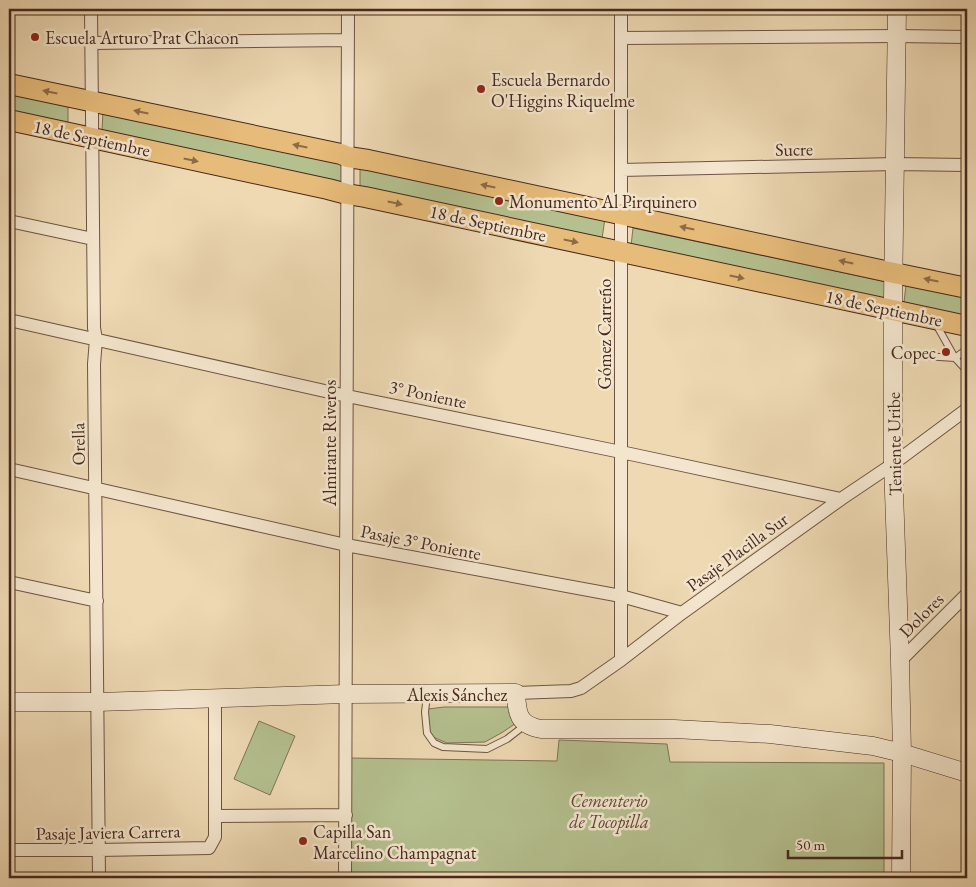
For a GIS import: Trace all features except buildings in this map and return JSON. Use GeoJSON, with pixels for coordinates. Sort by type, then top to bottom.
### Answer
{"type":"FeatureCollection","features":[{"type":"Feature","properties":{"kind":"main road","name":"18 de Septiembre"},"geometry":{"type":"LineString","coordinates":[[9,84],[967,288]]}},
{"type":"Feature","properties":{"kind":"main road","name":"18 de Septiembre"},"geometry":{"type":"LineString","coordinates":[[9,120],[967,326]]}},
{"type":"Feature","properties":{"kind":"street","name":"Orella"},"geometry":{"type":"LineString","coordinates":[[92,9],[99,878]]}},
{"type":"Feature","properties":{"kind":"street","name":"Almirante Riveros"},"geometry":{"type":"LineString","coordinates":[[345,878],[348,9]]}},
{"type":"Feature","properties":{"kind":"street","name":"Gómez Carreño"},"geometry":{"type":"LineString","coordinates":[[621,660],[622,9]]}},
{"type":"Feature","properties":{"kind":"street","name":"Teniente Uribe"},"geometry":{"type":"LineString","coordinates":[[897,9],[893,464],[902,753],[900,878]]}},
{"type":"Feature","properties":{"kind":"street"},"geometry":{"type":"LineString","coordinates":[[621,38],[967,36]]}},
{"type":"Feature","properties":{"kind":"street"},"geometry":{"type":"LineString","coordinates":[[92,43],[348,40]]}},
{"type":"Feature","properties":{"kind":"street","name":"Sucre"},"geometry":{"type":"LineString","coordinates":[[621,170],[895,164],[967,165]]}},
{"type":"Feature","properties":{"kind":"street"},"geometry":{"type":"LineString","coordinates":[[9,221],[94,239]]}},
{"type":"Feature","properties":{"kind":"street","name":"3° Poniente"},"geometry":{"type":"LineString","coordinates":[[9,320],[96,338],[347,396],[841,499]]}},
{"type":"Feature","properties":{"kind":"street","name":"Pasaje Placilla Sur"},"geometry":{"type":"LineString","coordinates":[[516,693],[571,691],[581,688],[682,613],[893,464],[967,409]]}},
{"type":"Feature","properties":{"kind":"street","name":"Pasaje 3° Poniente"},"geometry":{"type":"LineString","coordinates":[[9,469],[346,545],[621,596],[682,613]]}},
{"type":"Feature","properties":{"kind":"street"},"geometry":{"type":"LineString","coordinates":[[9,582],[97,602]]}},
{"type":"Feature","properties":{"kind":"street","name":"Dolores"},"geometry":{"type":"LineString","coordinates":[[900,662],[967,594]]}},
{"type":"Feature","properties":{"kind":"street","name":"Alexis Sánchez"},"geometry":{"type":"LineString","coordinates":[[9,702],[98,702],[346,694],[516,693],[517,712],[526,724]]}},
{"type":"Feature","properties":{"kind":"street"},"geometry":{"type":"LineString","coordinates":[[215,698],[216,816],[346,815]]}},
{"type":"Feature","properties":{"kind":"street"},"geometry":{"type":"LineString","coordinates":[[526,724],[541,729],[674,728],[770,734],[873,746],[967,773]]}},
{"type":"Feature","properties":{"kind":"street","name":"Pasaje Javiera Carrera"},"geometry":{"type":"LineString","coordinates":[[9,850],[209,848],[215,837],[216,816]]}},
{"type":"Feature","properties":{"kind":"lane"},"geometry":{"type":"LineString","coordinates":[[934,319],[955,358],[967,371]]}},
{"type":"Feature","properties":{"kind":"lane"},"geometry":{"type":"LineString","coordinates":[[893,354],[955,358],[967,349]]}},
{"type":"Feature","properties":{"kind":"lane"},"geometry":{"type":"LineString","coordinates":[[427,694],[425,712],[427,733],[434,743],[443,747],[487,749],[507,739],[526,724]]}},
{"type":"Feature","properties":{"kind":"green space"},"geometry":{"type":"Polygon","coordinates":[[[9,92],[68,105],[68,126],[9,113],[9,92]]]}},
{"type":"Feature","properties":{"kind":"green space"},"geometry":{"type":"Polygon","coordinates":[[[103,112],[345,164],[345,185],[102,130],[103,112]]]}},
{"type":"Feature","properties":{"kind":"green space"},"geometry":{"type":"Polygon","coordinates":[[[360,166],[605,218],[602,239],[360,189],[360,166]]]}},
{"type":"Feature","properties":{"kind":"green space"},"geometry":{"type":"Polygon","coordinates":[[[633,228],[887,282],[887,299],[631,246],[633,228]]]}},
{"type":"Feature","properties":{"kind":"green space"},"geometry":{"type":"Polygon","coordinates":[[[906,285],[967,298],[967,317],[904,302],[906,285]]]}},
{"type":"Feature","properties":{"kind":"green space"},"geometry":{"type":"Polygon","coordinates":[[[444,707],[516,707],[519,721],[485,742],[447,743],[433,737],[429,733],[428,709],[444,707]]]}},
{"type":"Feature","properties":{"kind":"green space"},"geometry":{"type":"Polygon","coordinates":[[[259,721],[295,736],[270,795],[234,779],[259,721]]]}},
{"type":"Feature","properties":{"kind":"green space","name":"Cementerio de Tocopilla"},"geometry":{"type":"Polygon","coordinates":[[[559,740],[667,744],[670,762],[884,763],[884,878],[350,878],[349,758],[557,761],[559,740]]]}},
{"type":"Feature","properties":{"kind":"place","name":"Escuela Arturo Prat Chacon"},"geometry":{"type":"Point","coordinates":[35,37]}},
{"type":"Feature","properties":{"kind":"place","name":"Escuela Bernardo O'Higgins Riquelme"},"geometry":{"type":"Point","coordinates":[481,89]}},
{"type":"Feature","properties":{"kind":"place","name":"Monumento Al Pirquinero"},"geometry":{"type":"Point","coordinates":[499,201]}},
{"type":"Feature","properties":{"kind":"place","name":"Copec"},"geometry":{"type":"Point","coordinates":[946,352]}},
{"type":"Feature","properties":{"kind":"place","name":"Capilla San Marcelino Champagnat"},"geometry":{"type":"Point","coordinates":[303,841]}}]}
